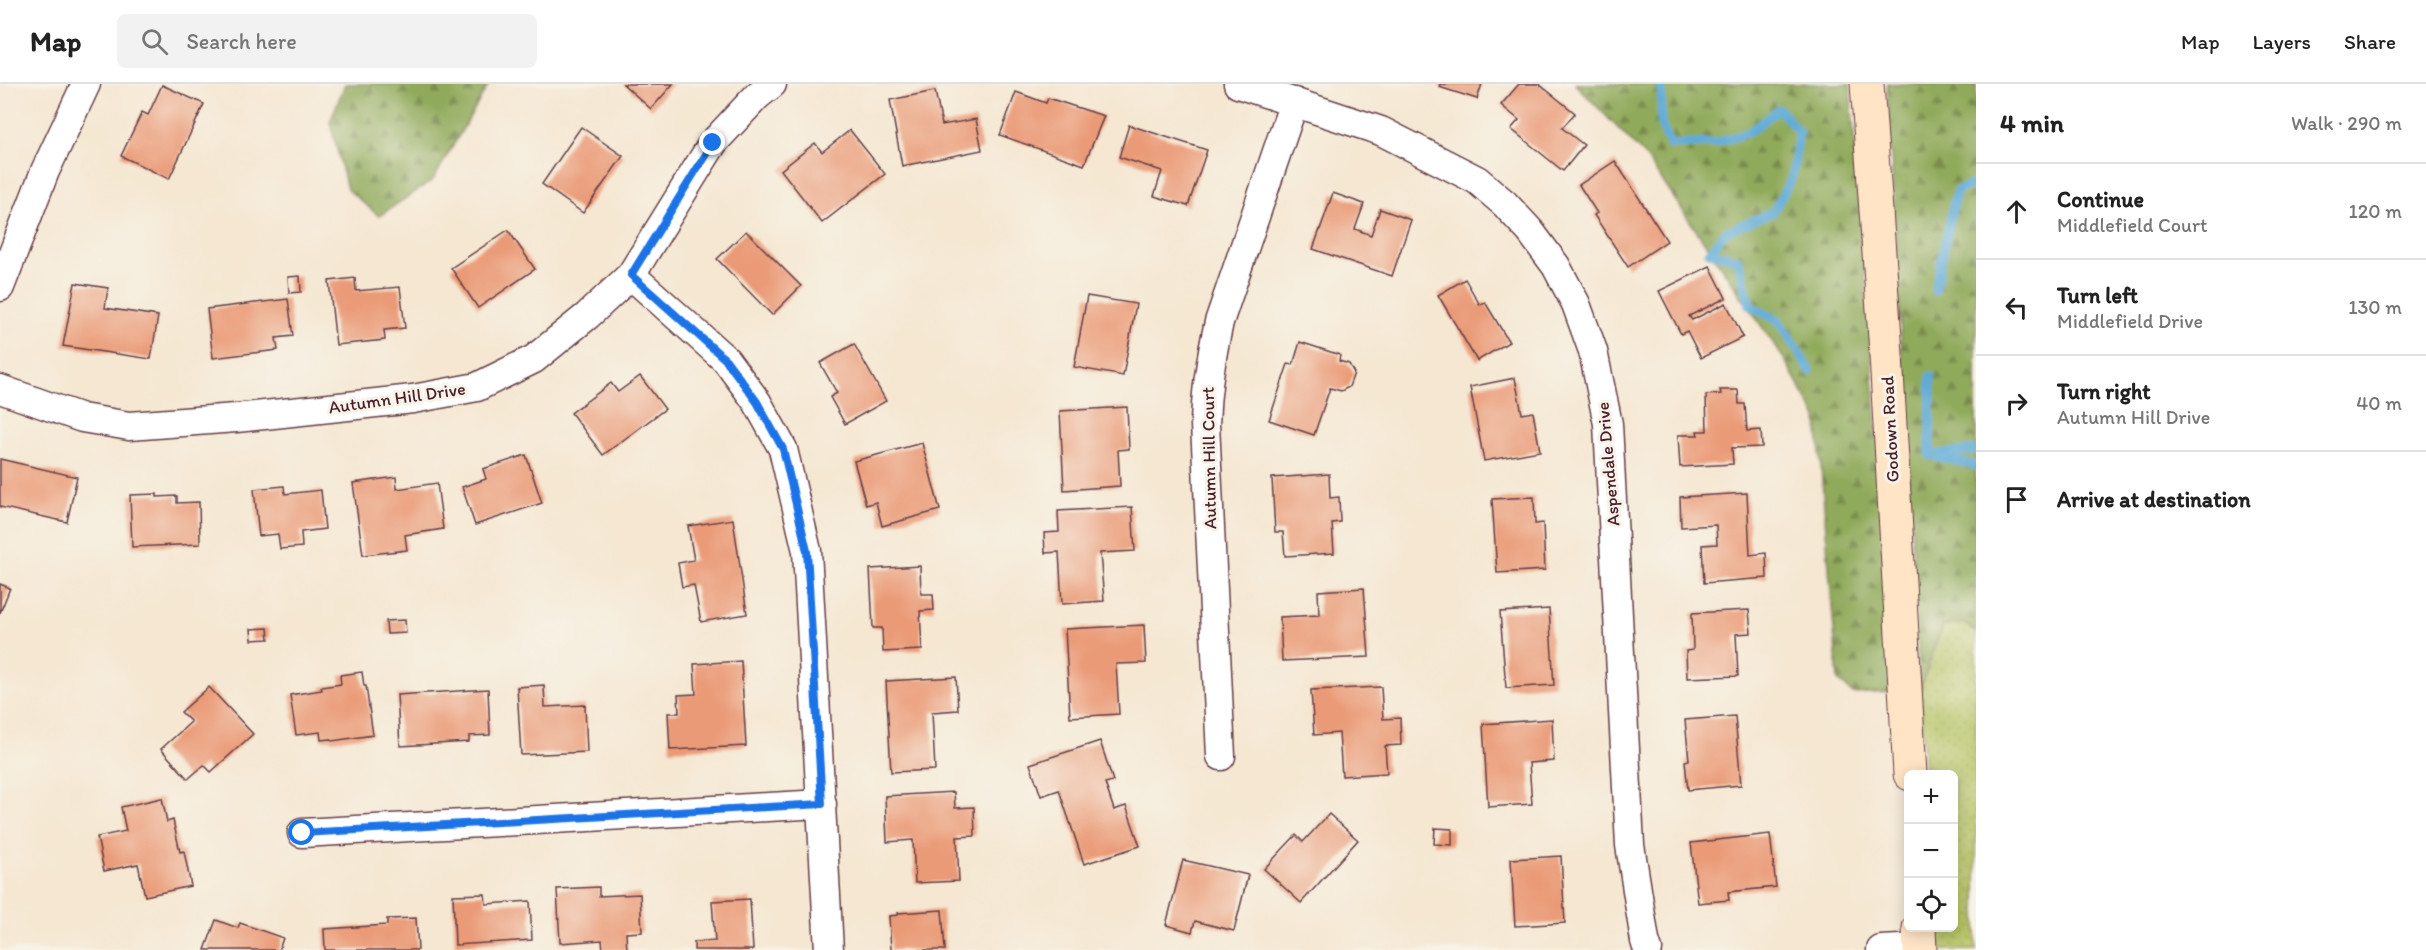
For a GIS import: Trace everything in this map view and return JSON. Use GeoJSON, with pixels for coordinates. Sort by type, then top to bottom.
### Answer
{"type":"FeatureCollection","features":[{"type":"Feature","properties":{"kind":"main road","name":"Godown Road"},"geometry":{"type":"LineString","coordinates":[[1868,84],[1910,770]]}},
{"type":"Feature","properties":{"kind":"street"},"geometry":{"type":"LineString","coordinates":[[0,287],[45,171],[86,84]]}},
{"type":"Feature","properties":{"kind":"street","name":"Autumn Hill Drive"},"geometry":{"type":"LineString","coordinates":[[0,389],[82,418],[129,426],[236,418],[413,399],[477,387],[534,359],[587,316],[631,275],[713,143],[757,96],[772,84]]}},
{"type":"Feature","properties":{"kind":"street"},"geometry":{"type":"LineString","coordinates":[[1238,84],[1294,102]]}},
{"type":"Feature","properties":{"kind":"street","name":"Autumn Hill Court"},"geometry":{"type":"LineString","coordinates":[[1221,756],[1205,424],[1206,392],[1211,354],[1220,322],[1294,102]]}},
{"type":"Feature","properties":{"kind":"street","name":"Aspendale Drive"},"geometry":{"type":"LineString","coordinates":[[1294,102],[1381,131],[1477,180],[1505,204],[1530,231],[1557,266],[1576,304],[1593,351],[1608,424],[1630,845],[1648,950]]}},
{"type":"Feature","properties":{"kind":"street"},"geometry":{"type":"LineString","coordinates":[[631,275],[726,360],[757,402],[783,449],[807,551],[830,950]]}},
{"type":"Feature","properties":{"kind":"street"},"geometry":{"type":"LineString","coordinates":[[302,833],[822,804]]}},
{"type":"Feature","properties":{"kind":"street"},"geometry":{"type":"LineString","coordinates":[[1881,950],[1920,942]]}},
{"type":"Feature","properties":{"kind":"green space"},"geometry":{"type":"Polygon","coordinates":[[[345,84],[489,84],[433,180],[379,216],[347,189],[330,122],[345,84]]]}},
{"type":"Feature","properties":{"kind":"green space"},"geometry":{"type":"Polygon","coordinates":[[[1575,84],[1850,84],[1892,617],[1893,692],[1853,694],[1838,680],[1817,418],[1784,359],[1646,157],[1575,84]]]}},
{"type":"Feature","properties":{"kind":"green space"},"geometry":{"type":"Polygon","coordinates":[[[1887,84],[1976,84],[1976,632],[1964,623],[1942,626],[1920,689],[1887,84]]]}},
{"type":"Feature","properties":{"kind":"green space"},"geometry":{"type":"Polygon","coordinates":[[[1964,623],[1976,632],[1976,950],[1935,950],[1934,932],[1958,932],[1958,770],[1925,770],[1920,689],[1942,626],[1964,623]]]}},
{"type":"Feature","properties":{"kind":"building"},"geometry":{"type":"Polygon","coordinates":[[[623,84],[673,84],[651,109],[623,84]]]}},
{"type":"Feature","properties":{"kind":"building"},"geometry":{"type":"Polygon","coordinates":[[[1440,84],[1482,84],[1477,99],[1439,87],[1440,84]]]}},
{"type":"Feature","properties":{"kind":"building"},"geometry":{"type":"Polygon","coordinates":[[[1519,84],[1539,84],[1575,113],[1562,128],[1584,145],[1563,171],[1511,129],[1519,120],[1501,105],[1519,84]]]}},
{"type":"Feature","properties":{"kind":"building"},"geometry":{"type":"Polygon","coordinates":[[[162,85],[204,104],[169,179],[121,156],[142,112],[148,115],[162,85]]]}},
{"type":"Feature","properties":{"kind":"building"},"geometry":{"type":"Polygon","coordinates":[[[935,91],[942,125],[976,119],[982,150],[902,166],[890,100],[935,91]]]}},
{"type":"Feature","properties":{"kind":"building"},"geometry":{"type":"Polygon","coordinates":[[[1016,92],[1046,103],[1048,98],[1104,116],[1084,165],[1000,135],[1016,92]]]}},
{"type":"Feature","properties":{"kind":"building"},"geometry":{"type":"Polygon","coordinates":[[[1129,125],[1207,150],[1188,206],[1154,196],[1162,171],[1119,157],[1129,125]]]}},
{"type":"Feature","properties":{"kind":"building"},"geometry":{"type":"Polygon","coordinates":[[[581,127],[623,156],[583,213],[542,184],[581,127]]]}},
{"type":"Feature","properties":{"kind":"building"},"geometry":{"type":"Polygon","coordinates":[[[850,130],[885,174],[822,223],[781,170],[815,143],[822,152],[850,130]]]}},
{"type":"Feature","properties":{"kind":"building"},"geometry":{"type":"Polygon","coordinates":[[[1615,161],[1667,241],[1628,267],[1594,215],[1597,213],[1579,185],[1615,161]]]}},
{"type":"Feature","properties":{"kind":"building"},"geometry":{"type":"Polygon","coordinates":[[[1333,193],[1364,204],[1355,229],[1371,235],[1380,209],[1411,220],[1392,276],[1313,249],[1333,193]]]}},
{"type":"Feature","properties":{"kind":"building"},"geometry":{"type":"Polygon","coordinates":[[[508,230],[535,269],[478,308],[451,268],[508,230]]]}},
{"type":"Feature","properties":{"kind":"building"},"geometry":{"type":"Polygon","coordinates":[[[746,231],[801,286],[772,315],[717,259],[746,231]]]}},
{"type":"Feature","properties":{"kind":"building"},"geometry":{"type":"Polygon","coordinates":[[[1710,266],[1726,298],[1689,316],[1692,320],[1726,303],[1743,337],[1701,358],[1687,331],[1681,334],[1659,291],[1710,266]]]}},
{"type":"Feature","properties":{"kind":"building"},"geometry":{"type":"Polygon","coordinates":[[[300,276],[301,292],[289,293],[288,277],[300,276]]]}},
{"type":"Feature","properties":{"kind":"building"},"geometry":{"type":"Polygon","coordinates":[[[355,278],[356,291],[400,287],[405,328],[384,330],[385,340],[336,345],[329,281],[355,278]]]}},
{"type":"Feature","properties":{"kind":"building"},"geometry":{"type":"Polygon","coordinates":[[[1465,279],[1480,305],[1485,302],[1509,342],[1477,361],[1438,295],[1465,279]]]}},
{"type":"Feature","properties":{"kind":"building"},"geometry":{"type":"Polygon","coordinates":[[[75,283],[108,288],[105,308],[158,316],[151,359],[63,346],[75,283]]]}},
{"type":"Feature","properties":{"kind":"building"},"geometry":{"type":"Polygon","coordinates":[[[1087,296],[1136,304],[1123,376],[1074,367],[1087,296]]]}},
{"type":"Feature","properties":{"kind":"building"},"geometry":{"type":"Polygon","coordinates":[[[288,299],[293,336],[276,338],[278,350],[213,358],[207,309],[288,299]]]}},
{"type":"Feature","properties":{"kind":"building"},"geometry":{"type":"Polygon","coordinates":[[[1300,342],[1340,355],[1339,361],[1349,364],[1354,373],[1349,387],[1341,391],[1330,388],[1314,435],[1269,420],[1288,364],[1293,365],[1300,342]]]}},
{"type":"Feature","properties":{"kind":"building"},"geometry":{"type":"Polygon","coordinates":[[[854,344],[886,401],[845,424],[830,397],[837,393],[820,363],[854,344]]]}},
{"type":"Feature","properties":{"kind":"building"},"geometry":{"type":"Polygon","coordinates":[[[640,376],[665,409],[603,455],[571,413],[611,383],[618,392],[640,376]]]}},
{"type":"Feature","properties":{"kind":"building"},"geometry":{"type":"Polygon","coordinates":[[[1515,378],[1522,414],[1533,412],[1540,451],[1484,461],[1470,387],[1515,378]]]}},
{"type":"Feature","properties":{"kind":"building"},"geometry":{"type":"Polygon","coordinates":[[[1720,390],[1738,390],[1739,404],[1745,404],[1747,431],[1761,430],[1762,447],[1732,448],[1733,464],[1680,467],[1678,435],[1698,435],[1697,431],[1707,431],[1706,395],[1721,394],[1720,390]]]}},
{"type":"Feature","properties":{"kind":"building"},"geometry":{"type":"Polygon","coordinates":[[[1127,407],[1129,449],[1118,450],[1120,486],[1064,490],[1060,411],[1127,407]]]}},
{"type":"Feature","properties":{"kind":"building"},"geometry":{"type":"Polygon","coordinates":[[[922,443],[940,510],[882,526],[876,502],[866,505],[854,461],[922,443]]]}},
{"type":"Feature","properties":{"kind":"building"},"geometry":{"type":"Polygon","coordinates":[[[526,455],[542,503],[475,525],[462,487],[486,479],[483,469],[526,455]]]}},
{"type":"Feature","properties":{"kind":"building"},"geometry":{"type":"Polygon","coordinates":[[[0,459],[77,477],[67,522],[0,507],[0,459]]]}},
{"type":"Feature","properties":{"kind":"building"},"geometry":{"type":"Polygon","coordinates":[[[1329,474],[1330,498],[1339,497],[1340,522],[1332,523],[1334,553],[1285,556],[1283,532],[1275,532],[1272,478],[1329,474]]]}},
{"type":"Feature","properties":{"kind":"building"},"geometry":{"type":"Polygon","coordinates":[[[396,477],[397,489],[437,483],[443,529],[405,535],[407,550],[363,555],[353,483],[396,477]]]}},
{"type":"Feature","properties":{"kind":"building"},"geometry":{"type":"Polygon","coordinates":[[[284,486],[285,494],[321,490],[325,529],[301,532],[302,547],[280,549],[278,534],[259,536],[254,489],[284,486]]]}},
{"type":"Feature","properties":{"kind":"building"},"geometry":{"type":"Polygon","coordinates":[[[1747,493],[1750,555],[1766,553],[1767,578],[1704,583],[1702,545],[1717,544],[1716,525],[1681,527],[1680,497],[1747,493]]]}},
{"type":"Feature","properties":{"kind":"building"},"geometry":{"type":"Polygon","coordinates":[[[157,494],[157,497],[177,496],[177,503],[199,502],[200,544],[132,547],[130,495],[157,494]]]}},
{"type":"Feature","properties":{"kind":"building"},"geometry":{"type":"Polygon","coordinates":[[[1534,497],[1535,524],[1543,523],[1545,570],[1497,573],[1492,499],[1534,497]]]}},
{"type":"Feature","properties":{"kind":"building"},"geometry":{"type":"Polygon","coordinates":[[[1132,507],[1135,551],[1100,553],[1104,601],[1062,604],[1059,552],[1045,553],[1044,533],[1059,532],[1058,511],[1132,507]]]}},
{"type":"Feature","properties":{"kind":"building"},"geometry":{"type":"Polygon","coordinates":[[[733,519],[747,614],[701,622],[694,585],[682,587],[678,563],[694,560],[688,526],[733,519]]]}},
{"type":"Feature","properties":{"kind":"building"},"geometry":{"type":"Polygon","coordinates":[[[920,566],[921,594],[933,594],[934,610],[920,611],[922,650],[883,652],[882,628],[873,628],[870,569],[920,566]]]}},
{"type":"Feature","properties":{"kind":"building"},"geometry":{"type":"Polygon","coordinates":[[[0,584],[10,588],[0,613],[0,584]]]}},
{"type":"Feature","properties":{"kind":"building"},"geometry":{"type":"Polygon","coordinates":[[[1364,588],[1369,657],[1282,661],[1280,617],[1319,615],[1318,591],[1364,588]]]}},
{"type":"Feature","properties":{"kind":"building"},"geometry":{"type":"Polygon","coordinates":[[[1549,609],[1554,685],[1506,688],[1500,612],[1549,609]]]}},
{"type":"Feature","properties":{"kind":"building"},"geometry":{"type":"Polygon","coordinates":[[[1749,610],[1751,633],[1736,634],[1738,676],[1687,678],[1686,651],[1693,650],[1692,613],[1749,610]]]}},
{"type":"Feature","properties":{"kind":"building"},"geometry":{"type":"Polygon","coordinates":[[[405,620],[406,633],[387,634],[386,621],[405,620]]]}},
{"type":"Feature","properties":{"kind":"building"},"geometry":{"type":"Polygon","coordinates":[[[1144,625],[1146,663],[1116,664],[1119,714],[1070,717],[1065,629],[1144,625]]]}},
{"type":"Feature","properties":{"kind":"building"},"geometry":{"type":"Polygon","coordinates":[[[268,628],[269,639],[252,640],[251,629],[268,628]]]}},
{"type":"Feature","properties":{"kind":"building"},"geometry":{"type":"Polygon","coordinates":[[[741,661],[746,746],[670,750],[668,713],[679,713],[678,695],[696,694],[694,664],[741,661]]]}},
{"type":"Feature","properties":{"kind":"building"},"geometry":{"type":"Polygon","coordinates":[[[362,672],[373,735],[332,741],[331,739],[321,740],[320,732],[296,735],[290,695],[322,690],[321,687],[341,684],[340,675],[362,672]]]}},
{"type":"Feature","properties":{"kind":"building"},"geometry":{"type":"Polygon","coordinates":[[[956,677],[958,710],[932,712],[935,770],[891,772],[886,681],[956,677]]]}},
{"type":"Feature","properties":{"kind":"building"},"geometry":{"type":"Polygon","coordinates":[[[544,685],[545,707],[585,705],[587,752],[521,755],[517,687],[544,685]]]}},
{"type":"Feature","properties":{"kind":"building"},"geometry":{"type":"Polygon","coordinates":[[[209,687],[253,734],[211,772],[204,765],[188,779],[161,749],[191,722],[181,712],[209,687]]]}},
{"type":"Feature","properties":{"kind":"building"},"geometry":{"type":"Polygon","coordinates":[[[1381,687],[1383,719],[1400,718],[1401,745],[1385,746],[1387,773],[1342,776],[1339,733],[1314,735],[1311,690],[1381,687]]]}},
{"type":"Feature","properties":{"kind":"building"},"geometry":{"type":"Polygon","coordinates":[[[488,689],[490,735],[469,736],[469,742],[400,746],[397,695],[488,689]]]}},
{"type":"Feature","properties":{"kind":"building"},"geometry":{"type":"Polygon","coordinates":[[[1735,716],[1741,785],[1688,790],[1685,761],[1689,760],[1685,720],[1735,716]]]}},
{"type":"Feature","properties":{"kind":"building"},"geometry":{"type":"Polygon","coordinates":[[[1552,719],[1554,761],[1529,763],[1532,804],[1488,807],[1483,724],[1552,719]]]}},
{"type":"Feature","properties":{"kind":"building"},"geometry":{"type":"Polygon","coordinates":[[[1100,741],[1113,781],[1105,783],[1114,810],[1126,806],[1140,846],[1084,864],[1059,790],[1041,796],[1030,764],[1100,741]]]}},
{"type":"Feature","properties":{"kind":"building"},"geometry":{"type":"Polygon","coordinates":[[[954,792],[955,808],[974,807],[975,836],[957,837],[959,881],[915,883],[913,840],[887,842],[885,796],[954,792]]]}},
{"type":"Feature","properties":{"kind":"building"},"geometry":{"type":"Polygon","coordinates":[[[162,798],[167,822],[173,820],[180,852],[184,851],[191,886],[145,896],[138,864],[104,871],[97,837],[126,831],[121,807],[162,798]]]}},
{"type":"Feature","properties":{"kind":"building"},"geometry":{"type":"Polygon","coordinates":[[[1329,814],[1358,840],[1301,903],[1264,869],[1296,835],[1303,842],[1329,814]]]}},
{"type":"Feature","properties":{"kind":"building"},"geometry":{"type":"Polygon","coordinates":[[[1435,828],[1452,829],[1452,845],[1434,844],[1435,828]]]}},
{"type":"Feature","properties":{"kind":"building"},"geometry":{"type":"Polygon","coordinates":[[[1770,834],[1776,887],[1728,892],[1729,900],[1698,903],[1691,843],[1770,834]]]}},
{"type":"Feature","properties":{"kind":"building"},"geometry":{"type":"Polygon","coordinates":[[[1561,856],[1565,923],[1515,926],[1511,859],[1561,856]]]}},
{"type":"Feature","properties":{"kind":"building"},"geometry":{"type":"Polygon","coordinates":[[[1183,860],[1248,875],[1234,931],[1195,921],[1192,932],[1166,925],[1183,860]]]}},
{"type":"Feature","properties":{"kind":"building"},"geometry":{"type":"Polygon","coordinates":[[[599,887],[599,896],[640,894],[642,932],[626,933],[627,950],[603,950],[602,940],[560,943],[557,889],[599,887]]]}},
{"type":"Feature","properties":{"kind":"building"},"geometry":{"type":"Polygon","coordinates":[[[485,894],[486,904],[530,901],[532,940],[455,945],[453,895],[485,894]]]}},
{"type":"Feature","properties":{"kind":"building"},"geometry":{"type":"Polygon","coordinates":[[[750,899],[753,950],[694,950],[694,942],[715,941],[712,901],[750,899]]]}},
{"type":"Feature","properties":{"kind":"building"},"geometry":{"type":"Polygon","coordinates":[[[942,910],[945,950],[891,950],[889,916],[898,915],[898,913],[942,910]]]}},
{"type":"Feature","properties":{"kind":"building"},"geometry":{"type":"Polygon","coordinates":[[[416,918],[418,950],[325,950],[324,929],[387,925],[387,919],[416,918]]]}},
{"type":"Feature","properties":{"kind":"building"},"geometry":{"type":"Polygon","coordinates":[[[216,920],[238,928],[240,923],[283,938],[279,950],[205,950],[216,920]]]}},
{"type":"Feature","properties":{"kind":"waterway"},"geometry":{"type":"LineString","coordinates":[[1662,84],[1661,124],[1670,145],[1716,143],[1749,132],[1779,109],[1799,132],[1792,177],[1773,212],[1725,232],[1709,252],[1738,259],[1750,305],[1780,322],[1810,371]]}},
{"type":"Feature","properties":{"kind":"waterway"},"geometry":{"type":"LineString","coordinates":[[1935,291],[1956,192],[1976,182]]}},
{"type":"Feature","properties":{"kind":"waterway"},"geometry":{"type":"LineString","coordinates":[[1930,455],[1931,376]]}},
{"type":"Feature","properties":{"kind":"waterway"},"geometry":{"type":"LineString","coordinates":[[1938,454],[1976,450]]}},
{"type":"Feature","properties":{"kind":"waterway"},"geometry":{"type":"LineString","coordinates":[[1930,455],[1976,466]]}},
{"type":"Feature","properties":{"kind":"route"},"geometry":{"type":"LineString","coordinates":[[302,833],[822,804],[807,551],[783,449],[757,402],[726,360],[631,275],[713,143]]}}]}
